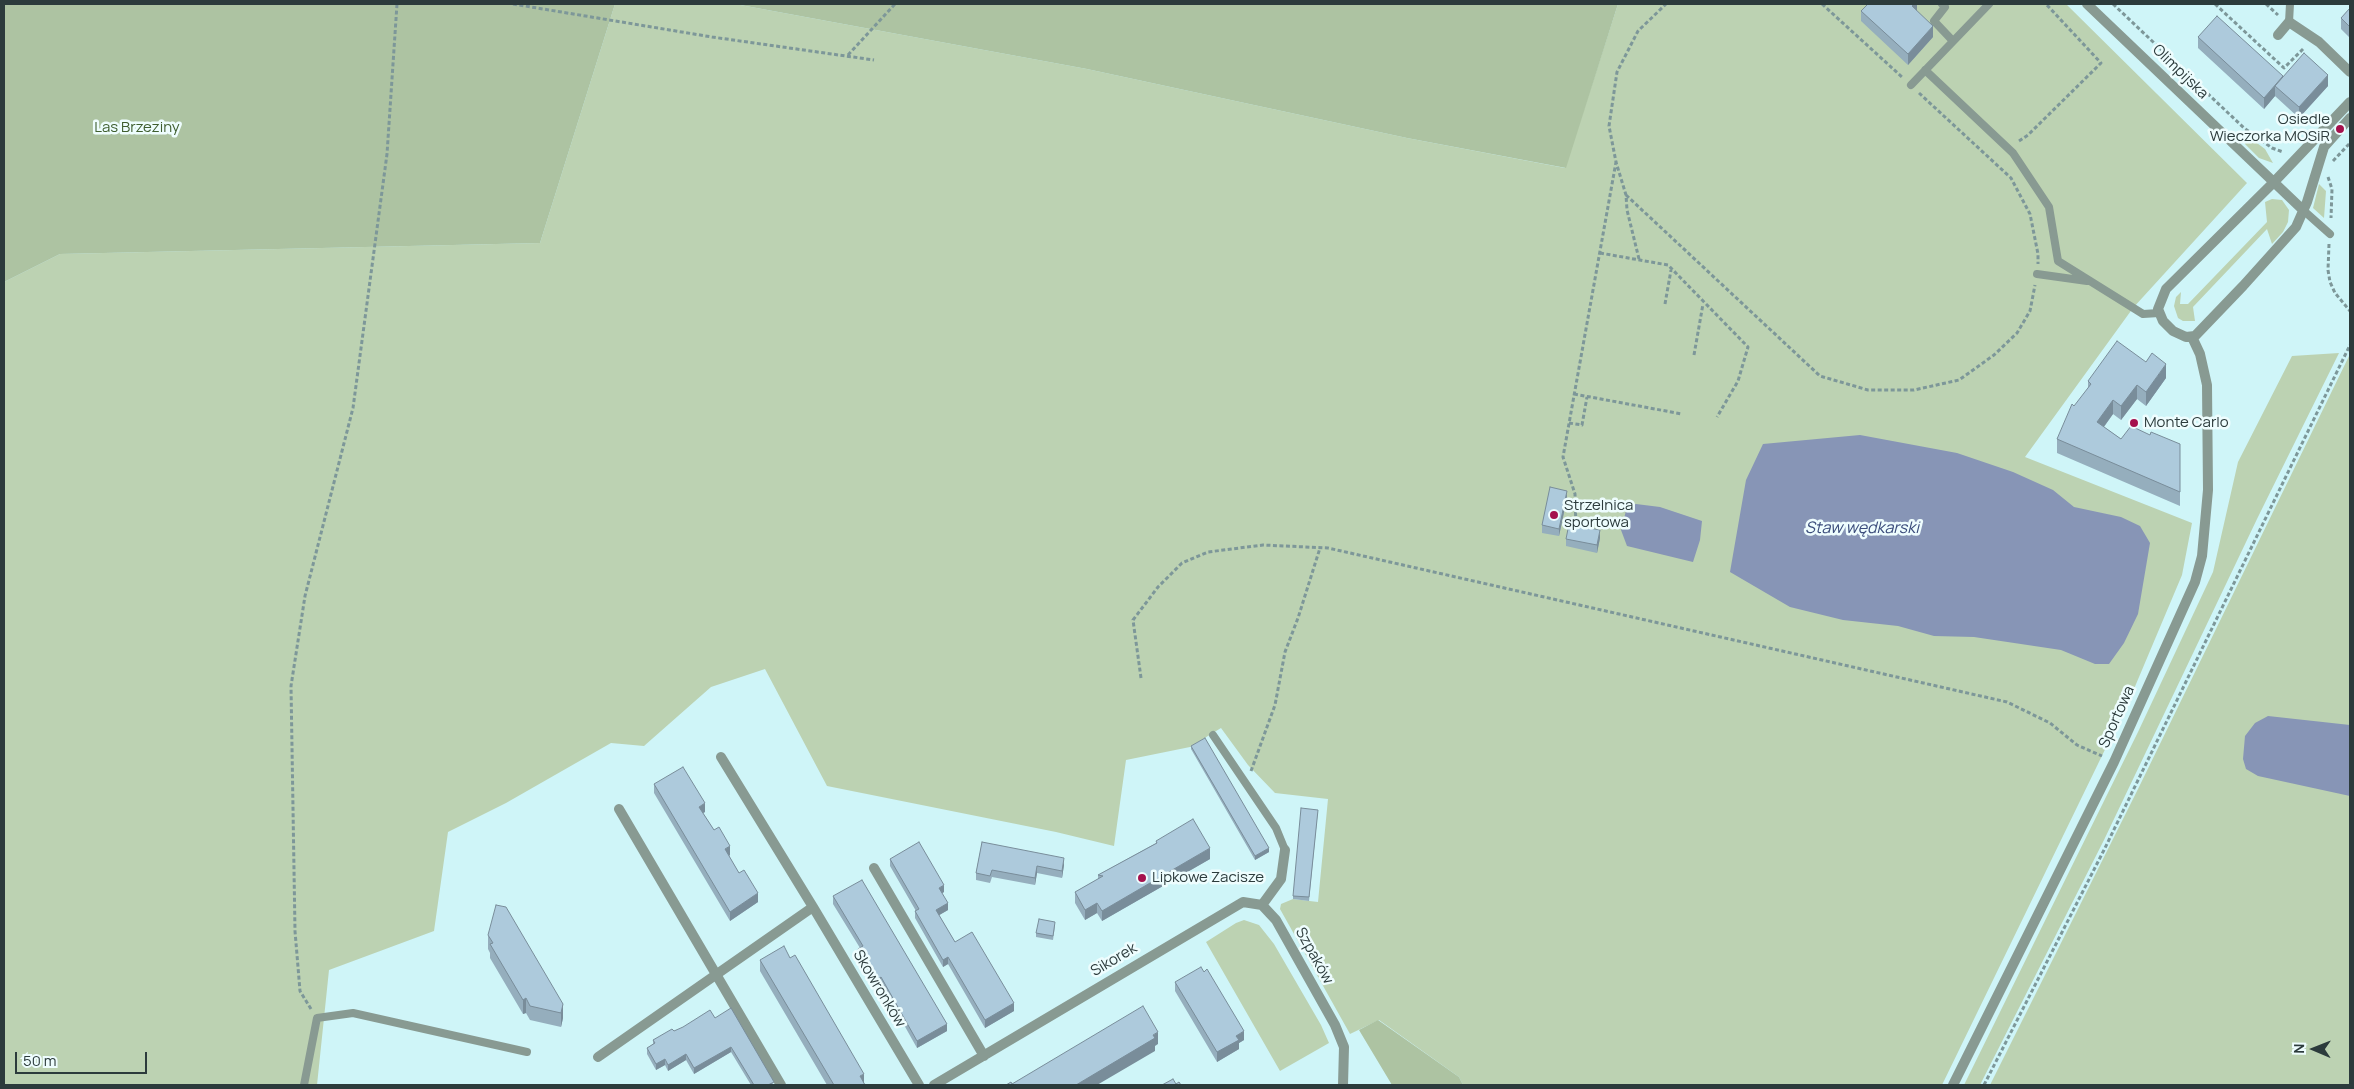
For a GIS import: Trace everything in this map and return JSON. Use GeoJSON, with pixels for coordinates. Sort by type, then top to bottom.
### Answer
{"type":"FeatureCollection","features":[{"type":"Feature","properties":{"kind":"street","name":"Olimpijska"},"geometry":{"type":"LineString","coordinates":[[2087,4],[2303,210]]}},
{"type":"Feature","properties":{"kind":"street"},"geometry":{"type":"LineString","coordinates":[[2278,35],[2289,22],[2319,42],[2350,72]]}},
{"type":"Feature","properties":{"kind":"street"},"geometry":{"type":"LineString","coordinates":[[2350,102],[2274,183],[2166,289],[2158,305],[2159,313],[2173,331],[2186,337],[2192,337],[2243,286],[2296,227],[2324,148],[2350,118]]}},
{"type":"Feature","properties":{"kind":"street","name":"Sportowa"},"geometry":{"type":"LineString","coordinates":[[1953,1085],[2114,762],[2195,582],[2202,556],[2208,490],[2207,385],[2200,354],[2192,337]]}},
{"type":"Feature","properties":{"kind":"street","name":"Skowronków"},"geometry":{"type":"LineString","coordinates":[[721,757],[919,1085]]}},
{"type":"Feature","properties":{"kind":"street"},"geometry":{"type":"LineString","coordinates":[[619,809],[780,1085]]}},
{"type":"Feature","properties":{"kind":"street"},"geometry":{"type":"LineString","coordinates":[[1262,905],[1281,879],[1285,850]]}},
{"type":"Feature","properties":{"kind":"street"},"geometry":{"type":"LineString","coordinates":[[874,868],[984,1056]]}},
{"type":"Feature","properties":{"kind":"street","name":"Sikorek"},"geometry":{"type":"LineString","coordinates":[[934,1085],[1218,915],[1243,902],[1262,905]]}},
{"type":"Feature","properties":{"kind":"street","name":"Szpaków"},"geometry":{"type":"LineString","coordinates":[[1262,905],[1276,920],[1340,1035],[1344,1047],[1343,1085]]}},
{"type":"Feature","properties":{"kind":"street"},"geometry":{"type":"LineString","coordinates":[[598,1057],[813,907]]}},
{"type":"Feature","properties":{"kind":"lane"},"geometry":{"type":"LineString","coordinates":[[1942,4],[1945,7],[1934,21],[1952,40]]}},
{"type":"Feature","properties":{"kind":"lane"},"geometry":{"type":"LineString","coordinates":[[1911,86],[1952,40],[1989,4]]}},
{"type":"Feature","properties":{"kind":"lane"},"geometry":{"type":"LineString","coordinates":[[2289,22],[2290,4]]}},
{"type":"Feature","properties":{"kind":"lane"},"geometry":{"type":"LineString","coordinates":[[1925,70],[2008,148],[2049,207],[2058,261],[2143,314],[2159,313]]}},
{"type":"Feature","properties":{"kind":"lane"},"geometry":{"type":"LineString","coordinates":[[2303,210],[2330,234]]}},
{"type":"Feature","properties":{"kind":"lane"},"geometry":{"type":"LineString","coordinates":[[2037,274],[2091,281]]}},
{"type":"Feature","properties":{"kind":"lane"},"geometry":{"type":"LineString","coordinates":[[1213,735],[1276,828],[1285,850]]}},
{"type":"Feature","properties":{"kind":"lane"},"geometry":{"type":"LineString","coordinates":[[304,1085],[317,1018],[353,1013],[527,1052]]}},
{"type":"Feature","properties":{"kind":"path"},"geometry":{"type":"LineString","coordinates":[[317,1018],[300,991],[295,931],[291,686],[305,596],[353,408],[388,154],[398,4]]}},
{"type":"Feature","properties":{"kind":"path"},"geometry":{"type":"LineString","coordinates":[[513,4],[874,60]]}},
{"type":"Feature","properties":{"kind":"path"},"geometry":{"type":"LineString","coordinates":[[848,56],[895,4]]}},
{"type":"Feature","properties":{"kind":"path"},"geometry":{"type":"LineString","coordinates":[[1639,259],[1609,126],[1617,72],[1638,31],[1666,4]]}},
{"type":"Feature","properties":{"kind":"path"},"geometry":{"type":"LineString","coordinates":[[1626,195],[1820,376],[1868,390],[1914,390],[1959,380],[1994,355],[2017,332],[2030,311],[2037,274],[2038,254],[2030,214],[2011,178],[1822,4]]}},
{"type":"Feature","properties":{"kind":"path"},"geometry":{"type":"LineString","coordinates":[[2008,148],[2028,135],[2101,63],[2046,4]]}},
{"type":"Feature","properties":{"kind":"path"},"geometry":{"type":"LineString","coordinates":[[2113,4],[2244,128],[2272,148],[2290,154]]}},
{"type":"Feature","properties":{"kind":"path"},"geometry":{"type":"LineString","coordinates":[[2215,4],[2284,68],[2301,50],[2311,46]]}},
{"type":"Feature","properties":{"kind":"path"},"geometry":{"type":"LineString","coordinates":[[2239,37],[2244,31]]}},
{"type":"Feature","properties":{"kind":"path"},"geometry":{"type":"LineString","coordinates":[[2271,66],[2276,61]]}},
{"type":"Feature","properties":{"kind":"path"},"geometry":{"type":"LineString","coordinates":[[2330,162],[2350,144]]}},
{"type":"Feature","properties":{"kind":"path"},"geometry":{"type":"LineString","coordinates":[[1576,529],[1575,494],[1563,458],[1616,162]]}},
{"type":"Feature","properties":{"kind":"path"},"geometry":{"type":"LineString","coordinates":[[2328,178],[2332,189],[2328,270],[2330,282],[2335,293],[2350,311]]}},
{"type":"Feature","properties":{"kind":"path"},"geometry":{"type":"LineString","coordinates":[[1600,253],[1668,265],[1748,347],[1738,381],[1717,417]]}},
{"type":"Feature","properties":{"kind":"path"},"geometry":{"type":"LineString","coordinates":[[1665,304],[1672,269]]}},
{"type":"Feature","properties":{"kind":"path"},"geometry":{"type":"LineString","coordinates":[[1694,355],[1703,303]]}},
{"type":"Feature","properties":{"kind":"path"},"geometry":{"type":"LineString","coordinates":[[1984,1085],[2104,850],[2350,345]]}},
{"type":"Feature","properties":{"kind":"path"},"geometry":{"type":"LineString","coordinates":[[1574,394],[1682,414]]}},
{"type":"Feature","properties":{"kind":"path"},"geometry":{"type":"LineString","coordinates":[[1569,423],[1582,425],[1587,397]]}},
{"type":"Feature","properties":{"kind":"path"},"geometry":{"type":"LineString","coordinates":[[1141,678],[1133,620],[1158,587],[1182,563],[1208,552],[1263,545],[1320,548],[2007,702],[2050,723],[2077,745],[2114,762]]}},
{"type":"Feature","properties":{"kind":"path"},"geometry":{"type":"LineString","coordinates":[[1246,783],[1270,721],[1285,652],[1320,548]]}},
{"type":"Feature","properties":{"kind":"green space","name":"Las Brzeziny"},"geometry":{"type":"Polygon","coordinates":[[[4,4],[615,4],[540,243],[60,254],[4,282],[4,4]]]}},
{"type":"Feature","properties":{"kind":"green space"},"geometry":{"type":"Polygon","coordinates":[[[615,4],[735,4],[1087,69],[1407,138],[1565,168],[1618,4],[2066,4],[2247,183],[2133,308],[2025,457],[2192,523],[2182,575],[2131,696],[1942,1085],[1463,1085],[1459,1077],[1379,1020],[1350,1034],[1280,909],[1281,904],[1293,899],[1318,902],[1328,799],[1275,793],[1248,765],[1221,728],[1190,747],[1126,760],[1114,846],[1056,832],[827,786],[765,669],[711,687],[644,746],[611,743],[506,803],[448,832],[434,931],[329,970],[317,1085],[4,1085],[4,282],[60,254],[540,243],[615,4]]]}},
{"type":"Feature","properties":{"kind":"green space"},"geometry":{"type":"Polygon","coordinates":[[[735,4],[1618,4],[1566,168],[1407,138],[1087,69],[735,4]]]}},
{"type":"Feature","properties":{"kind":"green space"},"geometry":{"type":"Polygon","coordinates":[[[2242,132],[2265,149],[2273,163],[2259,158],[2245,144],[2242,132]]]}},
{"type":"Feature","properties":{"kind":"green space"},"geometry":{"type":"Polygon","coordinates":[[[2319,184],[2326,191],[2324,218],[2313,208],[2319,184]]]}},
{"type":"Feature","properties":{"kind":"green space"},"geometry":{"type":"Polygon","coordinates":[[[2272,199],[2282,200],[2289,210],[2288,222],[2283,232],[2272,244],[2267,229],[2193,307],[2195,321],[2183,321],[2178,318],[2174,306],[2176,297],[2181,292],[2180,304],[2188,304],[2267,222],[2265,202],[2272,199]]]}},
{"type":"Feature","properties":{"kind":"green space"},"geometry":{"type":"Polygon","coordinates":[[[2339,353],[2257,519],[2104,840],[1980,1085],[1964,1085],[2138,732],[2213,572],[2238,462],[2292,356],[2339,353]]]}},
{"type":"Feature","properties":{"kind":"green space"},"geometry":{"type":"Polygon","coordinates":[[[2350,354],[2350,1085],[1990,1085],[2139,787],[2350,354]]]}},
{"type":"Feature","properties":{"kind":"green space"},"geometry":{"type":"Polygon","coordinates":[[[1244,920],[1259,925],[1274,944],[1321,1025],[1329,1043],[1280,1071],[1206,942],[1244,920]]]}},
{"type":"Feature","properties":{"kind":"green space"},"geometry":{"type":"Polygon","coordinates":[[[1378,1020],[1459,1077],[1463,1085],[1392,1085],[1359,1030],[1378,1020]]]}},
{"type":"Feature","properties":{"kind":"water","name":"Staw wędkarski"},"geometry":{"type":"Polygon","coordinates":[[[1860,435],[1957,453],[2013,472],[2053,490],[2074,507],[2121,517],[2140,526],[2150,543],[2138,614],[2124,643],[2109,664],[2095,664],[2061,650],[1974,637],[1934,636],[1898,626],[1843,620],[1790,607],[1730,572],[1746,480],[1763,444],[1860,435]]]}},
{"type":"Feature","properties":{"kind":"water"},"geometry":{"type":"Polygon","coordinates":[[[1636,504],[1660,507],[1702,521],[1700,540],[1693,562],[1627,546],[1621,530],[1627,507],[1636,504]]]}},
{"type":"Feature","properties":{"kind":"water"},"geometry":{"type":"Polygon","coordinates":[[[2268,716],[2350,725],[2350,796],[2258,776],[2246,769],[2243,759],[2245,736],[2255,723],[2268,716]]]}},
{"type":"Feature","properties":{"kind":"building"},"geometry":{"type":"Polygon","coordinates":[[[1868,4],[1914,4],[1912,6],[1933,26],[1908,54],[1861,11],[1868,4]]]}},
{"type":"Feature","properties":{"kind":"building"},"geometry":{"type":"Polygon","coordinates":[[[2350,8],[2350,27],[2341,18],[2350,8]]]}},
{"type":"Feature","properties":{"kind":"building"},"geometry":{"type":"Polygon","coordinates":[[[2217,16],[2283,76],[2264,98],[2198,37],[2217,16]]]}},
{"type":"Feature","properties":{"kind":"building"},"geometry":{"type":"Polygon","coordinates":[[[2304,53],[2328,75],[2299,107],[2275,86],[2304,53]]]}},
{"type":"Feature","properties":{"kind":"building"},"geometry":{"type":"Polygon","coordinates":[[[2117,341],[2146,362],[2152,353],[2166,364],[2146,392],[2137,385],[2121,406],[2113,400],[2097,422],[2121,439],[2131,426],[2150,435],[2151,432],[2180,444],[2180,492],[2057,439],[2072,404],[2074,406],[2091,384],[2088,381],[2117,341]]]}},
{"type":"Feature","properties":{"kind":"building","name":"Strzelnica sportowa"},"geometry":{"type":"Polygon","coordinates":[[[1550,487],[1567,491],[1559,529],[1542,525],[1550,487]]]}},
{"type":"Feature","properties":{"kind":"building"},"geometry":{"type":"Polygon","coordinates":[[[1569,524],[1600,530],[1597,545],[1566,539],[1569,524]]]}},
{"type":"Feature","properties":{"kind":"building"},"geometry":{"type":"Polygon","coordinates":[[[1205,738],[1269,848],[1255,856],[1191,746],[1205,738]]]}},
{"type":"Feature","properties":{"kind":"building"},"geometry":{"type":"Polygon","coordinates":[[[683,767],[705,803],[699,807],[714,830],[719,827],[730,846],[725,849],[739,873],[744,870],[758,893],[730,912],[654,784],[683,767]]]}},
{"type":"Feature","properties":{"kind":"building"},"geometry":{"type":"Polygon","coordinates":[[[1301,808],[1318,810],[1309,897],[1293,896],[1301,808]]]}},
{"type":"Feature","properties":{"kind":"building","name":"Lipkowe Zacisze"},"geometry":{"type":"Polygon","coordinates":[[[1193,819],[1210,848],[1102,911],[1097,903],[1085,910],[1075,892],[1103,876],[1098,875],[1157,843],[1156,841],[1193,819]]]}},
{"type":"Feature","properties":{"kind":"building"},"geometry":{"type":"Polygon","coordinates":[[[919,842],[944,885],[939,888],[948,903],[936,910],[955,942],[972,932],[1014,1003],[985,1020],[948,957],[943,960],[915,911],[919,909],[890,859],[919,842]]]}},
{"type":"Feature","properties":{"kind":"building"},"geometry":{"type":"Polygon","coordinates":[[[982,842],[1064,858],[1062,871],[1037,866],[1035,878],[992,870],[990,876],[976,873],[982,842]]]}},
{"type":"Feature","properties":{"kind":"building"},"geometry":{"type":"Polygon","coordinates":[[[862,880],[947,1024],[917,1041],[881,977],[877,980],[858,949],[863,946],[833,896],[862,880]]]}},
{"type":"Feature","properties":{"kind":"building"},"geometry":{"type":"Polygon","coordinates":[[[496,905],[506,907],[563,1004],[561,1013],[530,1006],[526,998],[523,1000],[490,944],[493,943],[488,935],[496,905]]]}},
{"type":"Feature","properties":{"kind":"building"},"geometry":{"type":"Polygon","coordinates":[[[1039,919],[1055,922],[1053,936],[1036,933],[1039,919]]]}},
{"type":"Feature","properties":{"kind":"building"},"geometry":{"type":"Polygon","coordinates":[[[784,946],[790,958],[795,955],[864,1074],[860,1076],[865,1085],[834,1085],[760,960],[784,946]]]}},
{"type":"Feature","properties":{"kind":"building"},"geometry":{"type":"Polygon","coordinates":[[[1201,967],[1204,972],[1207,969],[1244,1031],[1236,1036],[1239,1040],[1217,1052],[1175,982],[1201,967]]]}},
{"type":"Feature","properties":{"kind":"building"},"geometry":{"type":"Polygon","coordinates":[[[1143,1006],[1158,1032],[1153,1035],[1155,1038],[1076,1085],[1006,1085],[1011,1082],[1012,1084],[1143,1006]]]}},
{"type":"Feature","properties":{"kind":"building"},"geometry":{"type":"Polygon","coordinates":[[[731,1008],[774,1082],[768,1085],[754,1085],[731,1047],[694,1068],[686,1054],[668,1065],[665,1059],[656,1064],[647,1048],[655,1043],[653,1040],[672,1029],[674,1031],[683,1027],[710,1010],[715,1018],[731,1008]]]}},
{"type":"Feature","properties":{"kind":"building"},"geometry":{"type":"Polygon","coordinates":[[[1173,1079],[1176,1084],[1179,1082],[1181,1085],[1162,1085],[1173,1079]]]}},
{"type":"Feature","properties":{"kind":"place","name":"Osiedle Wieczorka MOSiR"},"geometry":{"type":"Point","coordinates":[2340,129]}},
{"type":"Feature","properties":{"kind":"place","name":"Monte Carlo"},"geometry":{"type":"Point","coordinates":[2134,423]}},
{"type":"Feature","properties":{"kind":"place","name":"Strzelnica sportowa"},"geometry":{"type":"Point","coordinates":[1554,515]}},
{"type":"Feature","properties":{"kind":"place","name":"Lipkowe Zacisze"},"geometry":{"type":"Point","coordinates":[1142,878]}}]}
